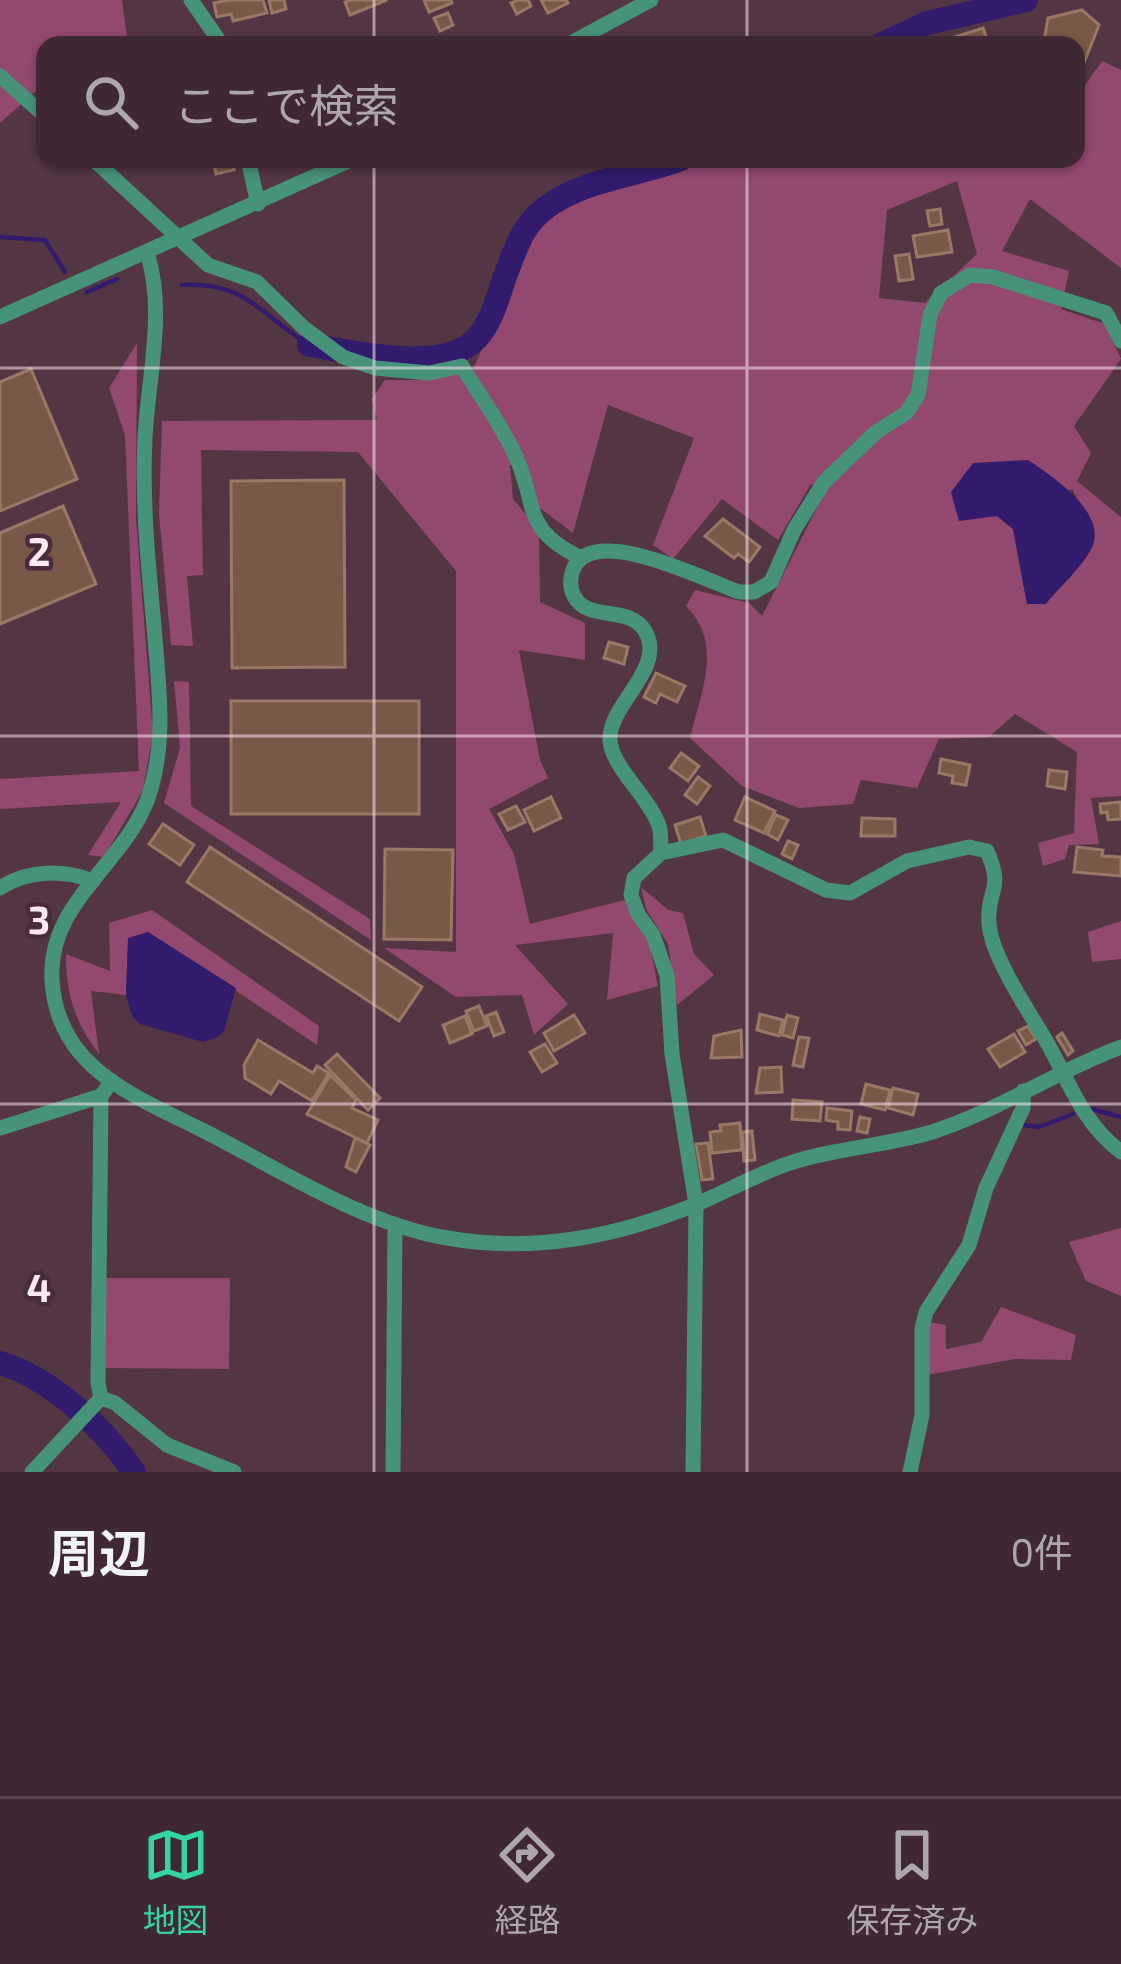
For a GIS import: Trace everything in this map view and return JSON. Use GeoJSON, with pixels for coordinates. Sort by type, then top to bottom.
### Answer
{"type":"FeatureCollection","features":[{"type":"Feature","properties":{"kind":"street"},"geometry":{"type":"LineString","coordinates":[[191,0],[217,36]]}},
{"type":"Feature","properties":{"kind":"street"},"geometry":{"type":"LineString","coordinates":[[584,36],[651,0]]}},
{"type":"Feature","properties":{"kind":"street"},"geometry":{"type":"LineString","coordinates":[[0,76],[36,108]]}},
{"type":"Feature","properties":{"kind":"street"},"geometry":{"type":"LineString","coordinates":[[103,168],[208,265],[257,282],[343,358],[375,368],[429,373],[462,366],[517,459],[531,515],[556,545],[579,557]]}},
{"type":"Feature","properties":{"kind":"street"},"geometry":{"type":"LineString","coordinates":[[250,168],[258,204]]}},
{"type":"Feature","properties":{"kind":"street"},"geometry":{"type":"LineString","coordinates":[[0,317],[334,168]]}},
{"type":"Feature","properties":{"kind":"street"},"geometry":{"type":"LineString","coordinates":[[147,253],[157,281],[145,440],[145,518],[161,715],[159,760],[148,799],[126,839],[65,915],[54,947],[52,980],[67,1037],[107,1088],[395,1225],[446,1238],[555,1244],[616,1233],[796,1161],[937,1130],[1121,1047]]}},
{"type":"Feature","properties":{"kind":"street"},"geometry":{"type":"LineString","coordinates":[[661,854],[659,826],[609,745],[611,723],[640,679],[650,648],[645,631],[632,618],[590,611],[574,598],[570,577],[579,557],[595,548],[618,549],[739,592],[754,592],[771,582],[794,530],[824,482],[876,432],[906,413],[918,395],[930,315],[941,293],[970,275],[993,277],[1106,314],[1121,341]]}},
{"type":"Feature","properties":{"kind":"street"},"geometry":{"type":"LineString","coordinates":[[693,1472],[696,1204],[671,1054],[667,975],[653,934],[638,914],[632,895],[634,878],[661,854],[723,840],[826,890],[850,892],[907,861],[969,847],[987,851],[997,875],[988,923],[1017,998],[1046,1041],[1077,1105],[1104,1140],[1121,1152]]}},
{"type":"Feature","properties":{"kind":"street"},"geometry":{"type":"LineString","coordinates":[[0,888],[17,878],[52,873],[77,874],[93,881]]}},
{"type":"Feature","properties":{"kind":"street"},"geometry":{"type":"LineString","coordinates":[[0,1129],[107,1088]]}},
{"type":"Feature","properties":{"kind":"street"},"geometry":{"type":"LineString","coordinates":[[32,1472],[99,1401],[107,1088]]}},
{"type":"Feature","properties":{"kind":"street"},"geometry":{"type":"LineString","coordinates":[[910,1472],[922,1415],[926,1312],[969,1245],[986,1188],[1024,1108],[1023,1091]]}},
{"type":"Feature","properties":{"kind":"street"},"geometry":{"type":"LineString","coordinates":[[393,1472],[395,1225]]}},
{"type":"Feature","properties":{"kind":"street"},"geometry":{"type":"LineString","coordinates":[[99,1401],[116,1403],[167,1445],[234,1472]]}},
{"type":"Feature","properties":{"kind":"shaded area"},"geometry":{"type":"Polygon","coordinates":[[[0,0],[122,0],[127,36],[36,36],[36,91],[0,123],[0,0]]]}},
{"type":"Feature","properties":{"kind":"shaded area"},"geometry":{"type":"Polygon","coordinates":[[[1102,61],[1121,70],[1121,268],[1030,199],[1002,251],[1069,271],[1061,309],[1105,324],[1121,359],[1074,426],[1091,453],[1077,481],[1121,517],[1121,796],[1091,798],[1099,844],[1069,845],[1065,859],[1043,866],[1038,843],[1074,833],[1077,752],[1015,714],[989,737],[939,739],[917,788],[861,780],[853,804],[799,808],[742,786],[690,738],[704,686],[707,652],[698,621],[686,606],[695,590],[749,603],[762,616],[824,494],[811,484],[778,540],[722,499],[673,559],[653,545],[694,438],[608,405],[573,533],[536,505],[526,463],[510,465],[513,499],[539,530],[540,602],[585,623],[585,660],[519,650],[540,760],[548,778],[489,809],[514,854],[530,924],[625,900],[648,938],[658,986],[607,1000],[613,933],[515,945],[568,1004],[534,1035],[522,995],[456,997],[384,948],[456,952],[456,571],[358,452],[201,450],[203,575],[187,576],[193,646],[171,645],[159,513],[162,421],[377,420],[372,399],[385,380],[420,380],[473,369],[535,233],[574,198],[669,168],[1085,168],[1085,85],[1102,61]],[[957,181],[887,210],[879,298],[925,303],[977,254],[957,181]],[[1072,489],[997,516],[1013,529],[1027,604],[1092,547],[1094,530],[1072,489]]]}},
{"type":"Feature","properties":{"kind":"shaded area"},"geometry":{"type":"Polygon","coordinates":[[[137,343],[136,519],[153,733],[143,790],[104,857],[88,855],[121,802],[0,809],[0,779],[139,771],[125,435],[109,388],[137,343]]]}},
{"type":"Feature","properties":{"kind":"shaded area"},"geometry":{"type":"Polygon","coordinates":[[[1028,460],[1074,495],[1095,532],[1084,560],[1046,604],[1027,604],[1013,529],[997,516],[959,521],[951,492],[973,463],[1028,460]]]}},
{"type":"Feature","properties":{"kind":"shaded area"},"geometry":{"type":"Polygon","coordinates":[[[174,681],[189,682],[191,806],[370,919],[371,940],[164,803],[180,748],[174,681]]]}},
{"type":"Feature","properties":{"kind":"shaded area"},"geometry":{"type":"Polygon","coordinates":[[[641,887],[668,910],[683,913],[694,954],[714,975],[677,1005],[668,944],[646,909],[641,887]]]}},
{"type":"Feature","properties":{"kind":"shaded area"},"geometry":{"type":"Polygon","coordinates":[[[152,910],[319,1026],[317,1045],[148,932],[128,939],[126,995],[91,991],[99,1054],[74,1007],[66,954],[110,971],[109,923],[152,910]]]}},
{"type":"Feature","properties":{"kind":"shaded area"},"geometry":{"type":"Polygon","coordinates":[[[1121,921],[1121,959],[1092,962],[1088,932],[1121,921]]]}},
{"type":"Feature","properties":{"kind":"shaded area"},"geometry":{"type":"Polygon","coordinates":[[[148,932],[236,988],[224,1031],[216,1038],[203,1042],[140,1024],[132,1016],[126,995],[128,938],[148,932]]]}},
{"type":"Feature","properties":{"kind":"shaded area"},"geometry":{"type":"Polygon","coordinates":[[[1121,1228],[1121,1296],[1086,1281],[1069,1242],[1121,1228]]]}},
{"type":"Feature","properties":{"kind":"shaded area"},"geometry":{"type":"Polygon","coordinates":[[[106,1278],[230,1278],[229,1369],[105,1368],[106,1278]]]}},
{"type":"Feature","properties":{"kind":"shaded area"},"geometry":{"type":"Polygon","coordinates":[[[1001,1307],[1076,1335],[1071,1360],[1015,1359],[927,1375],[929,1322],[946,1325],[946,1349],[981,1342],[1001,1307]]]}},
{"type":"Feature","properties":{"kind":"building"},"geometry":{"type":"Polygon","coordinates":[[[263,0],[267,13],[233,21],[231,14],[217,17],[214,3],[263,0]]]}},
{"type":"Feature","properties":{"kind":"building"},"geometry":{"type":"Polygon","coordinates":[[[269,0],[284,0],[286,9],[272,13],[269,0]]]}},
{"type":"Feature","properties":{"kind":"building"},"geometry":{"type":"Polygon","coordinates":[[[387,0],[350,15],[345,2],[387,0]]]}},
{"type":"Feature","properties":{"kind":"building"},"geometry":{"type":"Polygon","coordinates":[[[424,0],[451,0],[452,3],[429,12],[424,0]]]}},
{"type":"Feature","properties":{"kind":"building"},"geometry":{"type":"Polygon","coordinates":[[[528,0],[531,6],[517,14],[511,3],[528,0]]]}},
{"type":"Feature","properties":{"kind":"building"},"geometry":{"type":"Polygon","coordinates":[[[541,0],[566,0],[568,3],[548,13],[541,0]]]}},
{"type":"Feature","properties":{"kind":"building"},"geometry":{"type":"Polygon","coordinates":[[[1082,10],[1099,25],[1085,60],[1085,36],[1045,36],[1048,18],[1082,10]]]}},
{"type":"Feature","properties":{"kind":"building"},"geometry":{"type":"Polygon","coordinates":[[[448,13],[453,25],[440,31],[434,18],[448,13]]]}},
{"type":"Feature","properties":{"kind":"building"},"geometry":{"type":"Polygon","coordinates":[[[983,28],[986,36],[958,36],[983,28]]]}},
{"type":"Feature","properties":{"kind":"building"},"geometry":{"type":"Polygon","coordinates":[[[940,209],[942,224],[930,226],[927,211],[940,209]]]}},
{"type":"Feature","properties":{"kind":"building"},"geometry":{"type":"Polygon","coordinates":[[[948,230],[952,252],[917,257],[913,236],[948,230]]]}},
{"type":"Feature","properties":{"kind":"building"},"geometry":{"type":"Polygon","coordinates":[[[909,254],[913,279],[899,281],[895,256],[909,254]]]}},
{"type":"Feature","properties":{"kind":"building"},"geometry":{"type":"Polygon","coordinates":[[[31,369],[77,479],[0,511],[0,382],[31,369]]]}},
{"type":"Feature","properties":{"kind":"building"},"geometry":{"type":"Polygon","coordinates":[[[344,480],[345,667],[232,668],[231,481],[344,480]]]}},
{"type":"Feature","properties":{"kind":"building"},"geometry":{"type":"Polygon","coordinates":[[[63,506],[96,584],[0,624],[0,533],[63,506]]]}},
{"type":"Feature","properties":{"kind":"building"},"geometry":{"type":"Polygon","coordinates":[[[723,519],[760,547],[749,562],[738,554],[734,558],[705,536],[723,519]]]}},
{"type":"Feature","properties":{"kind":"building"},"geometry":{"type":"Polygon","coordinates":[[[609,642],[628,647],[624,664],[604,658],[609,642]]]}},
{"type":"Feature","properties":{"kind":"building"},"geometry":{"type":"Polygon","coordinates":[[[656,673],[685,686],[677,702],[660,694],[656,703],[644,697],[656,673]]]}},
{"type":"Feature","properties":{"kind":"building"},"geometry":{"type":"Polygon","coordinates":[[[231,701],[419,701],[419,814],[231,814],[231,701]]]}},
{"type":"Feature","properties":{"kind":"building"},"geometry":{"type":"Polygon","coordinates":[[[681,753],[699,766],[688,781],[670,768],[681,753]]]}},
{"type":"Feature","properties":{"kind":"building"},"geometry":{"type":"Polygon","coordinates":[[[941,759],[970,765],[966,785],[952,783],[953,776],[939,773],[941,759]]]}},
{"type":"Feature","properties":{"kind":"building"},"geometry":{"type":"Polygon","coordinates":[[[1049,770],[1067,772],[1065,789],[1047,786],[1049,770]]]}},
{"type":"Feature","properties":{"kind":"building"},"geometry":{"type":"Polygon","coordinates":[[[698,777],[710,786],[697,804],[685,795],[698,777]]]}},
{"type":"Feature","properties":{"kind":"building"},"geometry":{"type":"Polygon","coordinates":[[[551,797],[561,818],[534,831],[524,810],[551,797]]]}},
{"type":"Feature","properties":{"kind":"building"},"geometry":{"type":"Polygon","coordinates":[[[745,797],[775,811],[764,833],[735,820],[745,797]]]}},
{"type":"Feature","properties":{"kind":"building"},"geometry":{"type":"Polygon","coordinates":[[[1121,802],[1121,819],[1108,820],[1107,812],[1101,813],[1100,804],[1121,802]]]}},
{"type":"Feature","properties":{"kind":"building"},"geometry":{"type":"Polygon","coordinates":[[[516,806],[525,822],[508,830],[499,814],[516,806]]]}},
{"type":"Feature","properties":{"kind":"building"},"geometry":{"type":"Polygon","coordinates":[[[776,815],[788,820],[778,840],[767,834],[776,815]]]}},
{"type":"Feature","properties":{"kind":"building"},"geometry":{"type":"Polygon","coordinates":[[[700,817],[706,836],[681,844],[675,825],[700,817]]]}},
{"type":"Feature","properties":{"kind":"building"},"geometry":{"type":"Polygon","coordinates":[[[862,818],[895,819],[895,836],[861,836],[862,818]]]}},
{"type":"Feature","properties":{"kind":"building"},"geometry":{"type":"Polygon","coordinates":[[[163,824],[194,845],[180,865],[149,844],[163,824]]]}},
{"type":"Feature","properties":{"kind":"building"},"geometry":{"type":"Polygon","coordinates":[[[788,841],[798,845],[792,859],[782,854],[788,841]]]}},
{"type":"Feature","properties":{"kind":"building"},"geometry":{"type":"Polygon","coordinates":[[[210,847],[422,987],[399,1021],[187,882],[210,847]]]}},
{"type":"Feature","properties":{"kind":"building"},"geometry":{"type":"Polygon","coordinates":[[[1077,847],[1121,857],[1121,876],[1074,872],[1077,847]]]}},
{"type":"Feature","properties":{"kind":"building"},"geometry":{"type":"Polygon","coordinates":[[[385,849],[453,850],[451,940],[384,939],[385,849]]]}},
{"type":"Feature","properties":{"kind":"building"},"geometry":{"type":"Polygon","coordinates":[[[479,1006],[487,1026],[474,1031],[466,1011],[479,1006]]]}},
{"type":"Feature","properties":{"kind":"building"},"geometry":{"type":"Polygon","coordinates":[[[496,1012],[504,1032],[494,1036],[486,1016],[496,1012]]]}},
{"type":"Feature","properties":{"kind":"building"},"geometry":{"type":"Polygon","coordinates":[[[760,1014],[783,1020],[779,1036],[757,1030],[760,1014]]]}},
{"type":"Feature","properties":{"kind":"building"},"geometry":{"type":"Polygon","coordinates":[[[574,1015],[585,1033],[554,1051],[544,1033],[574,1015]]]}},
{"type":"Feature","properties":{"kind":"building"},"geometry":{"type":"Polygon","coordinates":[[[787,1015],[798,1018],[793,1038],[782,1035],[787,1015]]]}},
{"type":"Feature","properties":{"kind":"building"},"geometry":{"type":"Polygon","coordinates":[[[465,1016],[472,1034],[450,1043],[443,1025],[465,1016]]]}},
{"type":"Feature","properties":{"kind":"building"},"geometry":{"type":"Polygon","coordinates":[[[1028,1026],[1036,1039],[1026,1045],[1018,1031],[1028,1026]]]}},
{"type":"Feature","properties":{"kind":"building"},"geometry":{"type":"Polygon","coordinates":[[[741,1030],[742,1057],[711,1058],[714,1036],[741,1030]]]}},
{"type":"Feature","properties":{"kind":"building"},"geometry":{"type":"Polygon","coordinates":[[[1062,1033],[1073,1051],[1068,1055],[1057,1037],[1062,1033]]]}},
{"type":"Feature","properties":{"kind":"building"},"geometry":{"type":"Polygon","coordinates":[[[1014,1034],[1025,1052],[1000,1067],[988,1049],[1014,1034]]]}},
{"type":"Feature","properties":{"kind":"building"},"geometry":{"type":"Polygon","coordinates":[[[799,1037],[809,1038],[803,1067],[793,1065],[799,1037]]]}},
{"type":"Feature","properties":{"kind":"building"},"geometry":{"type":"Polygon","coordinates":[[[258,1040],[313,1073],[317,1066],[329,1073],[312,1101],[279,1081],[271,1094],[245,1078],[244,1065],[258,1040]]]}},
{"type":"Feature","properties":{"kind":"building"},"geometry":{"type":"Polygon","coordinates":[[[545,1044],[557,1063],[542,1072],[530,1052],[545,1044]]]}},
{"type":"Feature","properties":{"kind":"building"},"geometry":{"type":"Polygon","coordinates":[[[337,1054],[380,1098],[368,1110],[325,1065],[337,1054]]]}},
{"type":"Feature","properties":{"kind":"building"},"geometry":{"type":"Polygon","coordinates":[[[781,1067],[782,1092],[756,1093],[760,1068],[781,1067]]]}},
{"type":"Feature","properties":{"kind":"building"},"geometry":{"type":"Polygon","coordinates":[[[330,1075],[356,1100],[352,1108],[378,1120],[367,1143],[307,1114],[330,1075]]]}},
{"type":"Feature","properties":{"kind":"building"},"geometry":{"type":"Polygon","coordinates":[[[866,1084],[890,1090],[885,1110],[861,1104],[866,1084]]]}},
{"type":"Feature","properties":{"kind":"building"},"geometry":{"type":"Polygon","coordinates":[[[893,1088],[918,1094],[913,1115],[888,1108],[893,1088]]]}},
{"type":"Feature","properties":{"kind":"building"},"geometry":{"type":"Polygon","coordinates":[[[793,1100],[822,1102],[820,1121],[792,1119],[793,1100]]]}},
{"type":"Feature","properties":{"kind":"building"},"geometry":{"type":"Polygon","coordinates":[[[827,1108],[852,1111],[850,1130],[838,1129],[838,1122],[826,1120],[827,1108]]]}},
{"type":"Feature","properties":{"kind":"building"},"geometry":{"type":"Polygon","coordinates":[[[860,1117],[870,1119],[867,1133],[857,1131],[860,1117]]]}},
{"type":"Feature","properties":{"kind":"building"},"geometry":{"type":"Polygon","coordinates":[[[740,1123],[742,1150],[712,1153],[710,1132],[721,1131],[720,1125],[740,1123]]]}},
{"type":"Feature","properties":{"kind":"building"},"geometry":{"type":"Polygon","coordinates":[[[752,1131],[755,1160],[744,1161],[742,1132],[752,1131]]]}},
{"type":"Feature","properties":{"kind":"building"},"geometry":{"type":"Polygon","coordinates":[[[355,1138],[370,1145],[356,1172],[346,1167],[355,1138]]]}},
{"type":"Feature","properties":{"kind":"building"},"geometry":{"type":"Polygon","coordinates":[[[708,1143],[713,1179],[702,1180],[696,1144],[708,1143]]]}},
{"type":"Feature","properties":{"kind":"waterway"},"geometry":{"type":"LineString","coordinates":[[899,36],[927,23],[1026,0]]}},
{"type":"Feature","properties":{"kind":"waterway"},"geometry":{"type":"LineString","coordinates":[[309,345],[397,358],[443,356],[462,349],[487,323],[521,237],[544,209],[593,184],[649,168]]}},
{"type":"Feature","properties":{"kind":"waterway"},"geometry":{"type":"LineString","coordinates":[[0,237],[45,240],[65,272]]}},
{"type":"Feature","properties":{"kind":"waterway"},"geometry":{"type":"LineString","coordinates":[[87,292],[117,279]]}},
{"type":"Feature","properties":{"kind":"waterway"},"geometry":{"type":"LineString","coordinates":[[182,285],[238,294],[309,345]]}},
{"type":"Feature","properties":{"kind":"waterway"},"geometry":{"type":"LineString","coordinates":[[1092,1109],[1121,1117]]}},
{"type":"Feature","properties":{"kind":"waterway"},"geometry":{"type":"LineString","coordinates":[[1023,1125],[1039,1127],[1073,1114]]}},
{"type":"Feature","properties":{"kind":"waterway"},"geometry":{"type":"LineString","coordinates":[[0,1363],[39,1380],[75,1407],[134,1472]]}}]}
